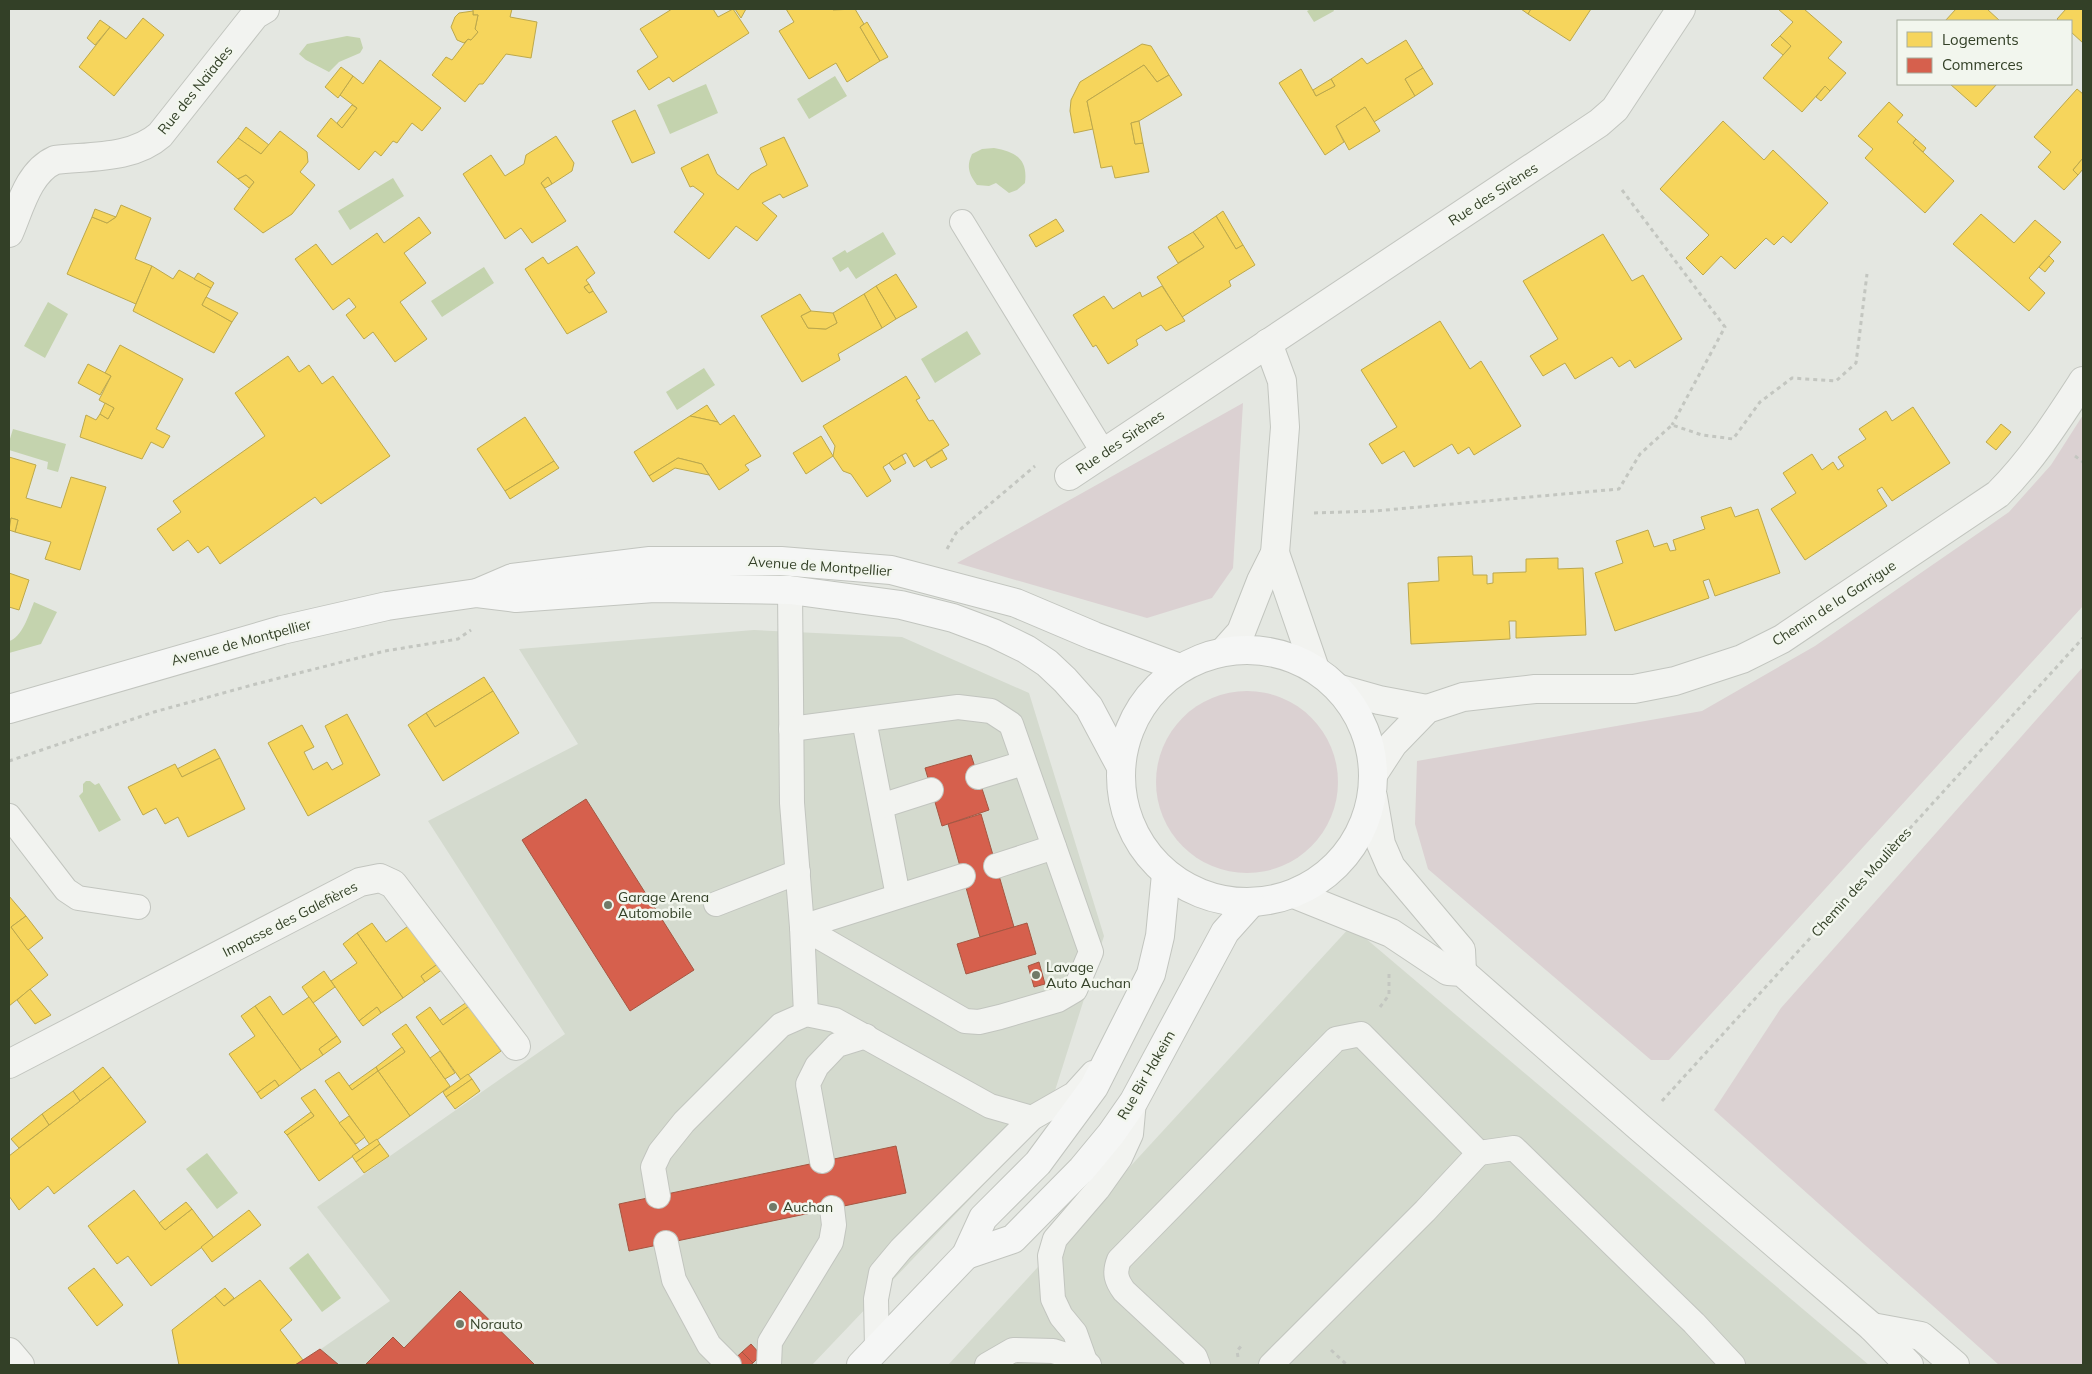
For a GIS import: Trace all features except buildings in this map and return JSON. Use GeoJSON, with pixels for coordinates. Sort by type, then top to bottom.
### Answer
{"type":"FeatureCollection","features":[{"type":"Feature","properties":{"kind":"main road","name":"Avenue de Montpellier"},"geometry":{"type":"LineString","coordinates":[[9,709],[282,630],[388,606],[477,593],[512,578],[650,561],[781,561],[891,570],[1016,603],[1094,636],[1180,668]]}},
{"type":"Feature","properties":{"kind":"main road","name":"Avenue de Montpellier"},"geometry":{"type":"LineString","coordinates":[[477,593],[516,598],[654,588],[790,590],[901,605],[953,618],[1026,649],[1053,669],[1089,707],[1121,767]]}},
{"type":"Feature","properties":{"kind":"main road"},"geometry":{"type":"LineString","coordinates":[[1256,649],[1287,655],[1315,669],[1340,689],[1358,714],[1370,742],[1374,785],[1363,827],[1346,855],[1323,878],[1294,894],[1274,900],[1251,902],[1221,900],[1192,890],[1166,874],[1140,843],[1124,807],[1121,767],[1130,728],[1150,694],[1180,668],[1224,651],[1256,649]]}},
{"type":"Feature","properties":{"kind":"main road","name":"Rue Bir Hakeim"},"geometry":{"type":"LineString","coordinates":[[869,1357],[966,1255],[983,1218],[1038,1163],[1094,1087],[1151,974],[1160,936],[1166,874]]}},
{"type":"Feature","properties":{"kind":"main road","name":"Rue Bir Hakeim"},"geometry":{"type":"LineString","coordinates":[[966,1255],[1013,1239],[1082,1168],[1111,1134],[1134,1101],[1224,932],[1251,902]]}},
{"type":"Feature","properties":{"kind":"street","name":"Rue des Naïades"},"geometry":{"type":"LineString","coordinates":[[9,233],[37,172],[46,164],[55,160],[135,151],[150,144],[160,135],[255,16],[265,9]]}},
{"type":"Feature","properties":{"kind":"street","name":"Rue des Sirènes"},"geometry":{"type":"LineString","coordinates":[[1069,476],[1599,123],[1615,109],[1681,9]]}},
{"type":"Feature","properties":{"kind":"street"},"geometry":{"type":"LineString","coordinates":[[1224,651],[1241,632],[1261,581],[1275,553],[1285,427],[1282,381],[1268,343]]}},
{"type":"Feature","properties":{"kind":"street","name":"Chemin de la Garrigue"},"geometry":{"type":"LineString","coordinates":[[1374,785],[1393,744],[1427,709],[1463,697],[1495,692],[1634,689],[1667,683],[1742,659],[1782,639],[1998,494],[2019,474],[2049,435],[2083,381]]}},
{"type":"Feature","properties":{"kind":"street"},"geometry":{"type":"LineString","coordinates":[[1275,553],[1315,669]]}},
{"type":"Feature","properties":{"kind":"street","name":"Chemin de la Garrigue"},"geometry":{"type":"LineString","coordinates":[[1340,689],[1379,700],[1427,709]]}},
{"type":"Feature","properties":{"kind":"street"},"geometry":{"type":"LineString","coordinates":[[1374,785],[1381,844],[1391,867],[1461,950],[1462,972]]}},
{"type":"Feature","properties":{"kind":"street","name":"Impasse des Galefières"},"geometry":{"type":"LineString","coordinates":[[9,1064],[360,882],[380,878],[393,884],[516,1046]]}},
{"type":"Feature","properties":{"kind":"street"},"geometry":{"type":"LineString","coordinates":[[1294,894],[1391,933],[1448,971],[1462,972],[1872,1327],[1901,1361]]}},
{"type":"Feature","properties":{"kind":"street"},"geometry":{"type":"LineString","coordinates":[[1872,1327],[1921,1336],[1956,1365]]}},
{"type":"Feature","properties":{"kind":"street"},"geometry":{"type":"LineString","coordinates":[[9,1352],[20,1365]]}},
{"type":"Feature","properties":{"kind":"lane"},"geometry":{"type":"LineString","coordinates":[[962,222],[1103,452]]}},
{"type":"Feature","properties":{"kind":"lane"},"geometry":{"type":"LineString","coordinates":[[790,590],[792,803],[802,927],[806,1014]]}},
{"type":"Feature","properties":{"kind":"lane"},"geometry":{"type":"LineString","coordinates":[[791,729],[958,707],[991,711],[1011,724],[1091,952],[1075,990],[1058,1000],[979,1022],[965,1021],[802,927]]}},
{"type":"Feature","properties":{"kind":"lane"},"geometry":{"type":"LineString","coordinates":[[864,720],[898,896]]}},
{"type":"Feature","properties":{"kind":"lane"},"geometry":{"type":"LineString","coordinates":[[978,778],[1024,763]]}},
{"type":"Feature","properties":{"kind":"lane"},"geometry":{"type":"LineString","coordinates":[[881,806],[932,790]]}},
{"type":"Feature","properties":{"kind":"lane"},"geometry":{"type":"LineString","coordinates":[[9,816],[66,890],[78,898],[138,908]]}},
{"type":"Feature","properties":{"kind":"lane"},"geometry":{"type":"LineString","coordinates":[[996,866],[1054,847]]}},
{"type":"Feature","properties":{"kind":"lane"},"geometry":{"type":"LineString","coordinates":[[716,904],[798,872]]}},
{"type":"Feature","properties":{"kind":"lane"},"geometry":{"type":"LineString","coordinates":[[802,927],[963,876]]}},
{"type":"Feature","properties":{"kind":"lane"},"geometry":{"type":"LineString","coordinates":[[658,1196],[653,1167],[660,1152],[684,1122],[781,1025],[806,1014],[835,1020],[990,1106],[1032,1118]]}},
{"type":"Feature","properties":{"kind":"lane"},"geometry":{"type":"LineString","coordinates":[[1198,1365],[1195,1357],[1124,1291],[1117,1280],[1116,1269],[1119,1260],[1336,1039],[1361,1034],[1479,1152]]}},
{"type":"Feature","properties":{"kind":"lane"},"geometry":{"type":"LineString","coordinates":[[822,1161],[808,1084],[817,1066],[837,1045],[866,1036]]}},
{"type":"Feature","properties":{"kind":"lane"},"geometry":{"type":"LineString","coordinates":[[869,1357],[881,1273],[901,1249],[1032,1118],[1074,1094],[1113,1049]]}},
{"type":"Feature","properties":{"kind":"lane"},"geometry":{"type":"LineString","coordinates":[[1087,1363],[1075,1333],[1061,1316],[1053,1299],[1050,1256],[1055,1240],[1098,1189],[1120,1158],[1131,1134],[1134,1101]]}},
{"type":"Feature","properties":{"kind":"lane"},"geometry":{"type":"LineString","coordinates":[[1271,1365],[1425,1211],[1479,1152],[1514,1148],[1694,1323],[1733,1365]]}},
{"type":"Feature","properties":{"kind":"lane"},"geometry":{"type":"LineString","coordinates":[[769,1365],[770,1342],[831,1242],[834,1225],[832,1208]]}},
{"type":"Feature","properties":{"kind":"lane"},"geometry":{"type":"LineString","coordinates":[[666,1243],[674,1280],[709,1344],[729,1365]]}},
{"type":"Feature","properties":{"kind":"lane"},"geometry":{"type":"LineString","coordinates":[[1921,1336],[1933,1365]]}},
{"type":"Feature","properties":{"kind":"lane"},"geometry":{"type":"LineString","coordinates":[[987,1365],[1013,1350],[1053,1351],[1087,1363]]}},
{"type":"Feature","properties":{"kind":"path"},"geometry":{"type":"LineString","coordinates":[[1278,510],[1315,513],[1375,511],[1619,489],[1640,454],[1672,425],[1725,327],[1622,190]]}},
{"type":"Feature","properties":{"kind":"path"},"geometry":{"type":"LineString","coordinates":[[1672,425],[1702,436],[1733,439],[1760,402],[1792,378],[1836,381],[1856,363],[1867,274]]}},
{"type":"Feature","properties":{"kind":"path","name":"Rue des Sirènes"},"geometry":{"type":"LineString","coordinates":[[929,579],[956,533],[1050,453],[1069,476]]}},
{"type":"Feature","properties":{"kind":"path"},"geometry":{"type":"LineString","coordinates":[[9,761],[154,712],[385,652],[458,638],[475,628]]}},
{"type":"Feature","properties":{"kind":"path","name":"Chemin des Moulières"},"geometry":{"type":"LineString","coordinates":[[1639,1127],[2083,638]]}},
{"type":"Feature","properties":{"kind":"path"},"geometry":{"type":"LineString","coordinates":[[1389,995],[1390,972]]}},
{"type":"Feature","properties":{"kind":"shaded area"},"geometry":{"type":"Polygon","coordinates":[[[1311,9],[1333,9],[1334,11],[1314,22],[1307,11],[1311,9]]]}},
{"type":"Feature","properties":{"kind":"shaded area"},"geometry":{"type":"Polygon","coordinates":[[[347,36],[360,38],[363,48],[360,53],[339,62],[329,72],[306,60],[299,54],[307,44],[347,36]]]}},
{"type":"Feature","properties":{"kind":"shaded area"},"geometry":{"type":"Polygon","coordinates":[[[835,76],[847,96],[809,119],[797,99],[835,76]]]}},
{"type":"Feature","properties":{"kind":"shaded area"},"geometry":{"type":"Polygon","coordinates":[[[706,84],[718,113],[670,134],[657,105],[706,84]]]}},
{"type":"Feature","properties":{"kind":"shaded area"},"geometry":{"type":"Polygon","coordinates":[[[994,148],[1009,152],[1022,162],[1025,168],[1025,183],[1017,190],[1009,193],[996,183],[989,186],[977,185],[972,177],[969,167],[972,154],[982,149],[994,148]]]}},
{"type":"Feature","properties":{"kind":"shaded area"},"geometry":{"type":"Polygon","coordinates":[[[393,178],[404,196],[350,230],[338,211],[393,178]]]}},
{"type":"Feature","properties":{"kind":"shaded area"},"geometry":{"type":"Polygon","coordinates":[[[883,232],[896,254],[856,279],[848,267],[840,272],[832,258],[845,250],[847,253],[883,232]]]}},
{"type":"Feature","properties":{"kind":"shaded area"},"geometry":{"type":"Polygon","coordinates":[[[484,267],[494,283],[442,317],[431,301],[484,267]]]}},
{"type":"Feature","properties":{"kind":"shaded area"},"geometry":{"type":"Polygon","coordinates":[[[48,302],[68,314],[45,358],[24,346],[48,302]]]}},
{"type":"Feature","properties":{"kind":"shaded area"},"geometry":{"type":"Polygon","coordinates":[[[967,331],[981,354],[935,383],[921,359],[967,331]]]}},
{"type":"Feature","properties":{"kind":"shaded area"},"geometry":{"type":"Polygon","coordinates":[[[704,368],[715,385],[677,410],[666,392],[704,368]]]}},
{"type":"Feature","properties":{"kind":"shaded area"},"geometry":{"type":"Polygon","coordinates":[[[1243,403],[1233,568],[1212,598],[1147,618],[957,563],[1243,403]]]}},
{"type":"Feature","properties":{"kind":"shaded area"},"geometry":{"type":"Polygon","coordinates":[[[2083,415],[2083,606],[1669,1060],[1651,1060],[1428,869],[1415,824],[1417,761],[1702,711],[1815,646],[2009,512],[2051,465],[2083,415]]]}},
{"type":"Feature","properties":{"kind":"shaded area"},"geometry":{"type":"Polygon","coordinates":[[[13,429],[66,444],[58,472],[47,469],[48,462],[9,450],[13,429]]]}},
{"type":"Feature","properties":{"kind":"shaded area"},"geometry":{"type":"Polygon","coordinates":[[[34,602],[57,612],[41,644],[9,653],[9,641],[14,639],[21,631],[34,602]]]}},
{"type":"Feature","properties":{"kind":"shaded area"},"geometry":{"type":"Polygon","coordinates":[[[754,630],[902,637],[1029,693],[1104,936],[1046,1119],[812,1365],[298,1365],[390,1301],[317,1207],[565,1034],[428,821],[578,744],[519,649],[754,630]]]}},
{"type":"Feature","properties":{"kind":"shaded area"},"geometry":{"type":"Polygon","coordinates":[[[2083,667],[2083,1365],[1999,1365],[1714,1110],[1781,1008],[2083,667]]]}},
{"type":"Feature","properties":{"kind":"shaded area"},"geometry":{"type":"Polygon","coordinates":[[[1247,691],[1265,693],[1282,698],[1311,718],[1331,747],[1336,764],[1338,782],[1336,800],[1331,817],[1311,846],[1282,866],[1265,871],[1247,873],[1229,871],[1212,866],[1183,846],[1163,817],[1158,800],[1156,782],[1158,764],[1163,747],[1183,718],[1212,698],[1229,693],[1247,691]]]}},
{"type":"Feature","properties":{"kind":"shaded area"},"geometry":{"type":"Polygon","coordinates":[[[86,781],[90,781],[95,785],[99,783],[121,820],[99,832],[79,796],[83,792],[83,784],[86,781]]]}},
{"type":"Feature","properties":{"kind":"shaded area"},"geometry":{"type":"Polygon","coordinates":[[[1351,926],[1869,1365],[948,1365],[1351,926]]]}},
{"type":"Feature","properties":{"kind":"shaded area"},"geometry":{"type":"Polygon","coordinates":[[[207,1153],[238,1193],[217,1209],[186,1169],[207,1153]]]}},
{"type":"Feature","properties":{"kind":"shaded area"},"geometry":{"type":"Polygon","coordinates":[[[308,1253],[341,1298],[322,1312],[289,1268],[308,1253]]]}},
{"type":"Feature","properties":{"kind":"place","name":"Garage Arena Automobile"},"geometry":{"type":"Point","coordinates":[608,905]}},
{"type":"Feature","properties":{"kind":"place","name":"Lavage Auto Auchan"},"geometry":{"type":"Point","coordinates":[1036,975]}},
{"type":"Feature","properties":{"kind":"place","name":"Auchan"},"geometry":{"type":"Point","coordinates":[773,1207]}},
{"type":"Feature","properties":{"kind":"place","name":"Norauto"},"geometry":{"type":"Point","coordinates":[460,1324]}}]}
